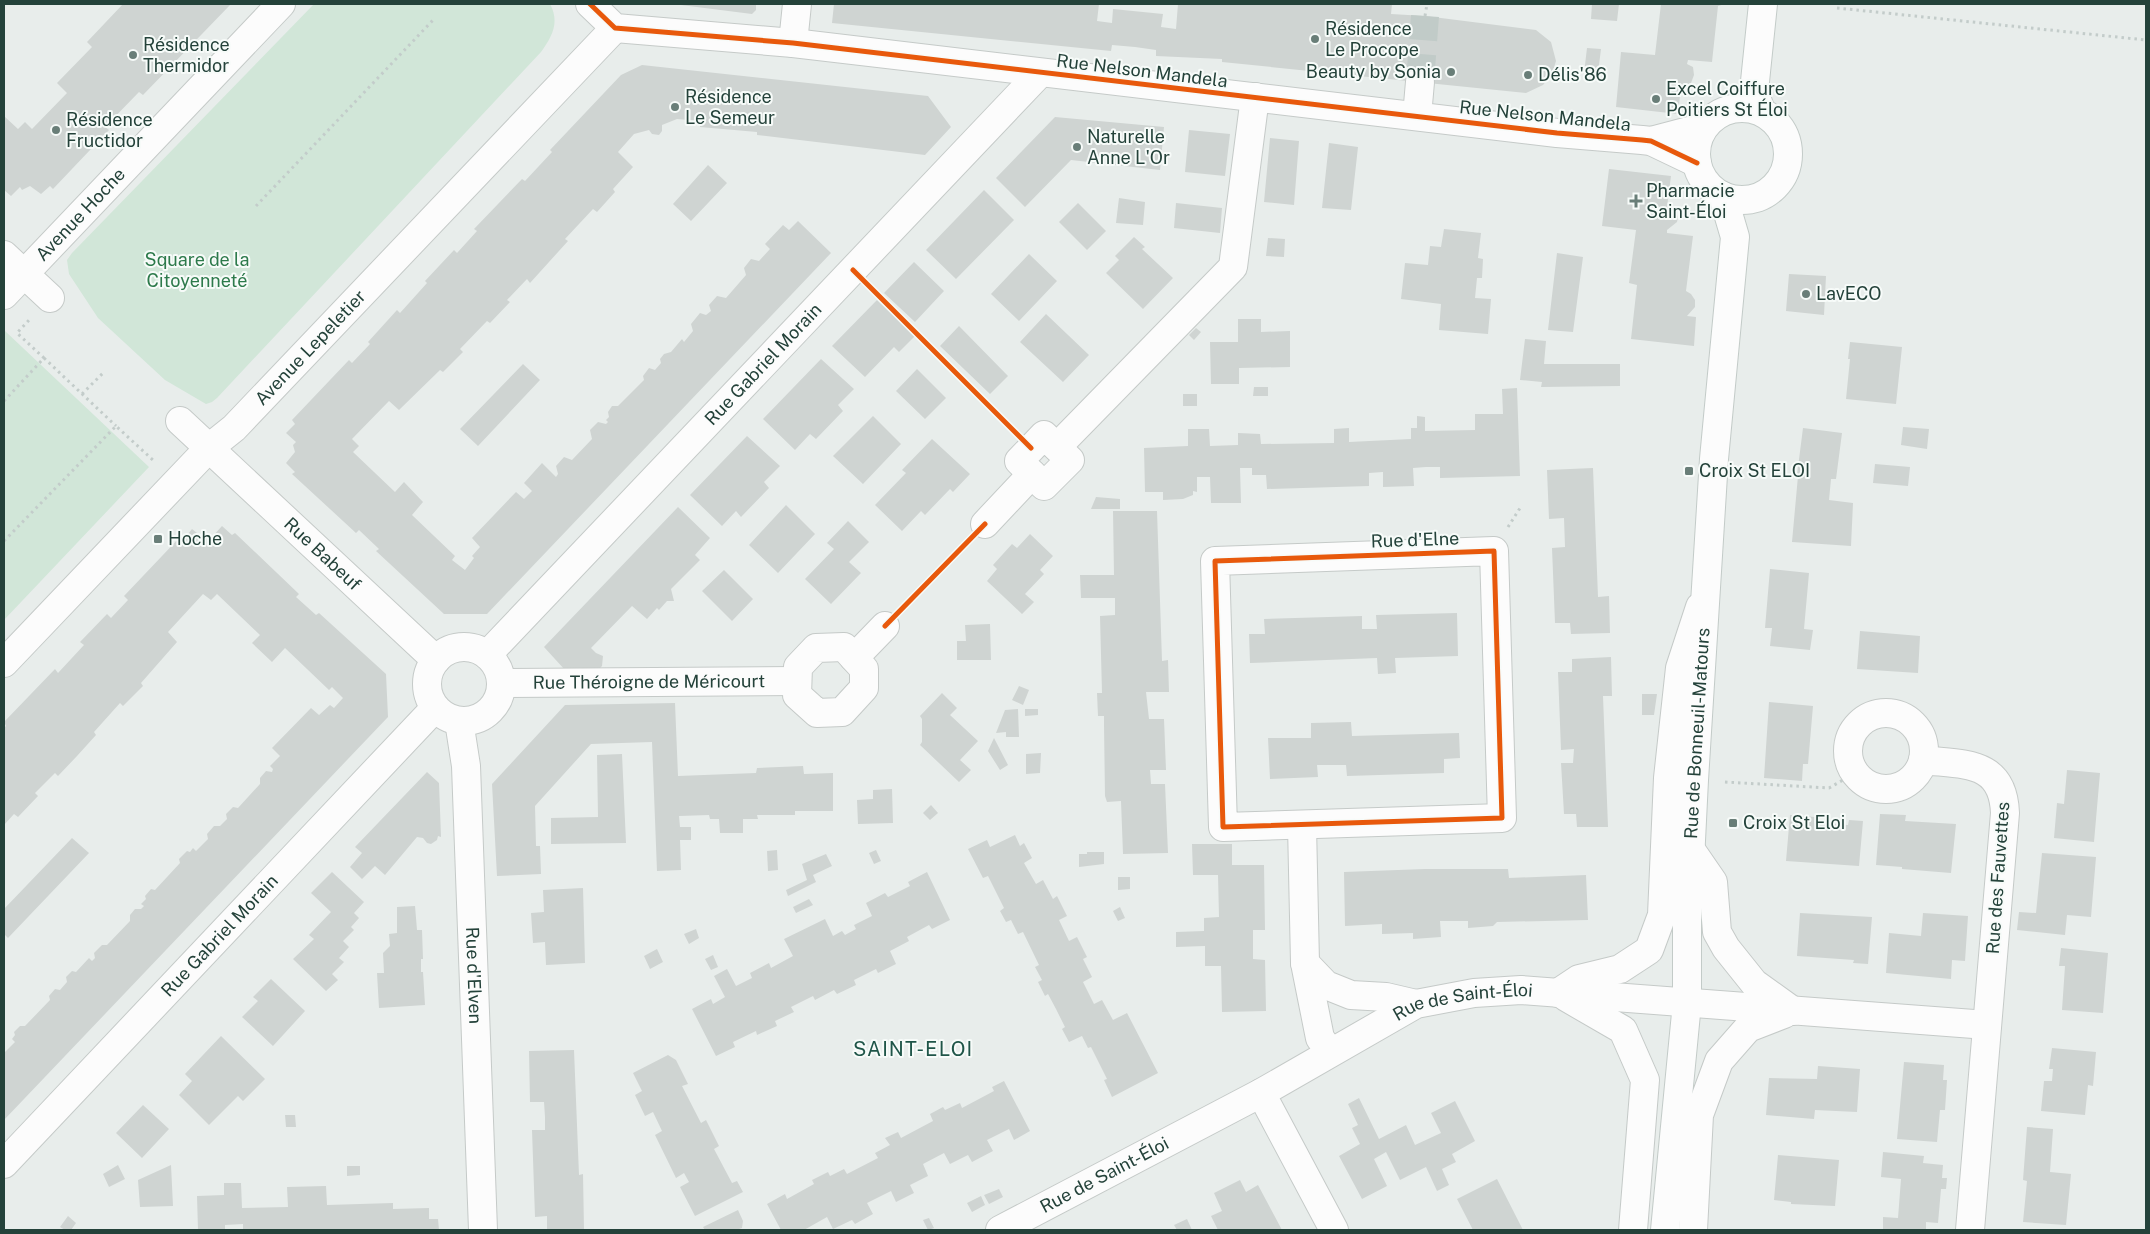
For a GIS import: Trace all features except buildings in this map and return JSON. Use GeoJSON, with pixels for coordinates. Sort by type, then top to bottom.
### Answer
{"type":"FeatureCollection","features":[{"type":"Feature","properties":{"kind":"street","name":"Avenue Hoche"},"geometry":{"type":"LineString","coordinates":[[4,295],[281,4]]}},
{"type":"Feature","properties":{"kind":"street"},"geometry":{"type":"LineString","coordinates":[[590,4],[615,28]]}},
{"type":"Feature","properties":{"kind":"street"},"geometry":{"type":"LineString","coordinates":[[793,43],[797,4]]}},
{"type":"Feature","properties":{"kind":"street"},"geometry":{"type":"LineString","coordinates":[[1750,103],[1764,4]]}},
{"type":"Feature","properties":{"kind":"street","name":"Rue Nelson Mandela"},"geometry":{"type":"LineString","coordinates":[[615,28],[793,43],[1557,133],[1651,141],[1704,127]]}},
{"type":"Feature","properties":{"kind":"street","name":"Avenue Lepeletier"},"geometry":{"type":"LineString","coordinates":[[4,663],[209,448],[234,428],[615,28]]}},
{"type":"Feature","properties":{"kind":"street","name":"Rue Gabriel Morain"},"geometry":{"type":"LineString","coordinates":[[487,655],[1040,72]]}},
{"type":"Feature","properties":{"kind":"street"},"geometry":{"type":"LineString","coordinates":[[1417,116],[1420,82]]}},
{"type":"Feature","properties":{"kind":"street"},"geometry":{"type":"LineString","coordinates":[[985,524],[1032,474],[1044,486],[1070,460],[1057,448],[1232,266],[1254,97]]}},
{"type":"Feature","properties":{"kind":"street"},"geometry":{"type":"LineString","coordinates":[[1750,103],[1724,111],[1712,118],[1704,127],[1696,150],[1697,163],[1702,177],[1711,188],[1723,196],[1737,200],[1752,199],[1766,194]]}},
{"type":"Feature","properties":{"kind":"street"},"geometry":{"type":"LineString","coordinates":[[1735,237],[1766,194],[1782,178],[1789,157],[1786,135],[1779,125],[1771,117],[1750,103]]}},
{"type":"Feature","properties":{"kind":"street","name":"Rue Nelson Mandela"},"geometry":{"type":"LineString","coordinates":[[1651,141],[1697,163]]}},
{"type":"Feature","properties":{"kind":"street","name":"Rue de Bonneuil-Matours"},"geometry":{"type":"LineString","coordinates":[[1664,1230],[1687,1003],[1687,921],[1714,459],[1735,237],[1723,196]]}},
{"type":"Feature","properties":{"kind":"street"},"geometry":{"type":"LineString","coordinates":[[4,255],[50,298]]}},
{"type":"Feature","properties":{"kind":"street","name":"Rue Babeuf"},"geometry":{"type":"LineString","coordinates":[[180,421],[436,660]]}},
{"type":"Feature","properties":{"kind":"street","name":"Rue d'Elne"},"geometry":{"type":"LineString","coordinates":[[1494,551],[1502,818],[1302,825],[1224,827],[1215,560],[1494,551]]}},
{"type":"Feature","properties":{"kind":"street"},"geometry":{"type":"LineString","coordinates":[[1634,1230],[1646,1080],[1623,1030],[1558,993],[1580,980],[1620,969],[1649,950],[1662,915],[1668,778],[1680,668],[1706,589]]}},
{"type":"Feature","properties":{"kind":"street"},"geometry":{"type":"LineString","coordinates":[[854,658],[884,626]]}},
{"type":"Feature","properties":{"kind":"street"},"geometry":{"type":"LineString","coordinates":[[466,647],[477,649],[487,655],[497,668],[501,683],[499,695],[493,707],[483,715],[472,720],[459,721],[450,718],[435,708],[427,689],[430,669],[436,660],[450,650],[466,647]]}},
{"type":"Feature","properties":{"kind":"street"},"geometry":{"type":"LineString","coordinates":[[844,647],[854,658],[864,669],[864,688],[842,712],[817,713],[798,695],[798,667],[816,648],[844,647]]}},
{"type":"Feature","properties":{"kind":"street","name":"Rue Théroigne de Méricourt"},"geometry":{"type":"LineString","coordinates":[[501,683],[797,681]]}},
{"type":"Feature","properties":{"kind":"street","name":"Rue Gabriel Morain"},"geometry":{"type":"LineString","coordinates":[[4,1164],[435,708]]}},
{"type":"Feature","properties":{"kind":"street"},"geometry":{"type":"LineString","coordinates":[[1879,714],[1896,714],[1907,719],[1916,727],[1924,748],[1923,760],[1912,778],[1893,788],[1872,786],[1855,773],[1848,751],[1850,739],[1855,729],[1863,721],[1879,714]]}},
{"type":"Feature","properties":{"kind":"street","name":"Rue d'Elven"},"geometry":{"type":"LineString","coordinates":[[459,721],[466,766],[483,1230]]}},
{"type":"Feature","properties":{"kind":"street","name":"Rue des Fauvettes"},"geometry":{"type":"LineString","coordinates":[[1923,760],[1976,766],[1999,784],[2004,796],[2005,813],[1970,1230]]}},
{"type":"Feature","properties":{"kind":"street"},"geometry":{"type":"LineString","coordinates":[[1302,825],[1305,963],[1320,1038],[1330,1052]]}},
{"type":"Feature","properties":{"kind":"street"},"geometry":{"type":"LineString","coordinates":[[1691,850],[1712,882],[1717,932],[1726,948],[1754,983],[1793,1011]]}},
{"type":"Feature","properties":{"kind":"street"},"geometry":{"type":"LineString","coordinates":[[1305,963],[1326,985],[1351,995],[1386,997],[1416,1004]]}},
{"type":"Feature","properties":{"kind":"street","name":"Rue de Saint-Éloi"},"geometry":{"type":"LineString","coordinates":[[1000,1230],[1261,1093],[1416,1004],[1474,993],[1521,990],[1687,1003]]}},
{"type":"Feature","properties":{"kind":"street"},"geometry":{"type":"LineString","coordinates":[[1687,1003],[1987,1025]]}},
{"type":"Feature","properties":{"kind":"street"},"geometry":{"type":"LineString","coordinates":[[1693,1230],[1699,1116],[1718,1061],[1748,1028],[1793,1011]]}},
{"type":"Feature","properties":{"kind":"street"},"geometry":{"type":"LineString","coordinates":[[1261,1093],[1334,1230]]}},
{"type":"Feature","properties":{"kind":"path"},"geometry":{"type":"LineString","coordinates":[[1425,16],[1426,4]]}},
{"type":"Feature","properties":{"kind":"path"},"geometry":{"type":"LineString","coordinates":[[1837,8],[2146,40]]}},
{"type":"Feature","properties":{"kind":"path"},"geometry":{"type":"LineString","coordinates":[[256,206],[435,18]]}},
{"type":"Feature","properties":{"kind":"path"},"geometry":{"type":"LineString","coordinates":[[50,298],[17,333],[177,482]]}},
{"type":"Feature","properties":{"kind":"path"},"geometry":{"type":"LineString","coordinates":[[4,401],[44,358]]}},
{"type":"Feature","properties":{"kind":"path"},"geometry":{"type":"LineString","coordinates":[[82,394],[103,373]]}},
{"type":"Feature","properties":{"kind":"path"},"geometry":{"type":"LineString","coordinates":[[4,541],[116,426]]}},
{"type":"Feature","properties":{"kind":"path"},"geometry":{"type":"LineString","coordinates":[[1694,780],[1829,788],[1855,773]]}},
{"type":"Feature","properties":{"kind":"green space","name":"Square de la Citoyenneté"},"geometry":{"type":"Polygon","coordinates":[[[314,4],[550,4],[554,23],[551,35],[541,52],[217,398],[206,404],[165,380],[98,318],[69,274],[67,260],[314,4]]]}},
{"type":"Feature","properties":{"kind":"green space"},"geometry":{"type":"Polygon","coordinates":[[[4,330],[149,467],[4,620],[4,330]]]}},
{"type":"Feature","properties":{"kind":"tunnel"},"geometry":{"type":"LineString","coordinates":[[1420,82],[1425,16]]}},
{"type":"Feature","properties":{"kind":"cycle path"},"geometry":{"type":"LineString","coordinates":[[590,4],[615,28],[793,43],[1557,133],[1651,141],[1697,163]]}},
{"type":"Feature","properties":{"kind":"cycle path"},"geometry":{"type":"LineString","coordinates":[[853,270],[1031,448]]}},
{"type":"Feature","properties":{"kind":"cycle path"},"geometry":{"type":"LineString","coordinates":[[885,626],[985,524]]}},
{"type":"Feature","properties":{"kind":"cycle path"},"geometry":{"type":"LineString","coordinates":[[1494,551],[1502,818],[1223,827],[1215,561],[1494,551]]}},
{"type":"Feature","properties":{"kind":"place","name":"Résidence Le Procope"},"geometry":{"type":"Point","coordinates":[1315,39]}},
{"type":"Feature","properties":{"kind":"place","name":"Résidence Thermidor"},"geometry":{"type":"Point","coordinates":[133,55]}},
{"type":"Feature","properties":{"kind":"place","name":"Beauty by Sonia"},"geometry":{"type":"Point","coordinates":[1451,72]}},
{"type":"Feature","properties":{"kind":"place","name":"Délis'86"},"geometry":{"type":"Point","coordinates":[1528,75]}},
{"type":"Feature","properties":{"kind":"place","name":"Excel Coiffure Poitiers St Éloi"},"geometry":{"type":"Point","coordinates":[1656,99]}},
{"type":"Feature","properties":{"kind":"place","name":"Résidence Le Semeur"},"geometry":{"type":"Point","coordinates":[675,107]}},
{"type":"Feature","properties":{"kind":"place","name":"Résidence Fructidor"},"geometry":{"type":"Point","coordinates":[56,130]}},
{"type":"Feature","properties":{"kind":"place","name":"Naturelle Anne L'Or"},"geometry":{"type":"Point","coordinates":[1077,147]}},
{"type":"Feature","properties":{"kind":"place","name":"Pharmacie Saint-Éloi"},"geometry":{"type":"Point","coordinates":[1636,201]}},
{"type":"Feature","properties":{"kind":"place","name":"LavECO"},"geometry":{"type":"Point","coordinates":[1806,294]}},
{"type":"Feature","properties":{"kind":"place","name":"Croix St ELOI"},"geometry":{"type":"Point","coordinates":[1689,471]}},
{"type":"Feature","properties":{"kind":"place","name":"Hoche"},"geometry":{"type":"Point","coordinates":[158,539]}},
{"type":"Feature","properties":{"kind":"place","name":"Croix St Eloi"},"geometry":{"type":"Point","coordinates":[1733,823]}},
{"type":"Feature","properties":{"kind":"district","name":"SAINT-ELOI"},"geometry":{"type":"Point","coordinates":[913,1049]}}]}
